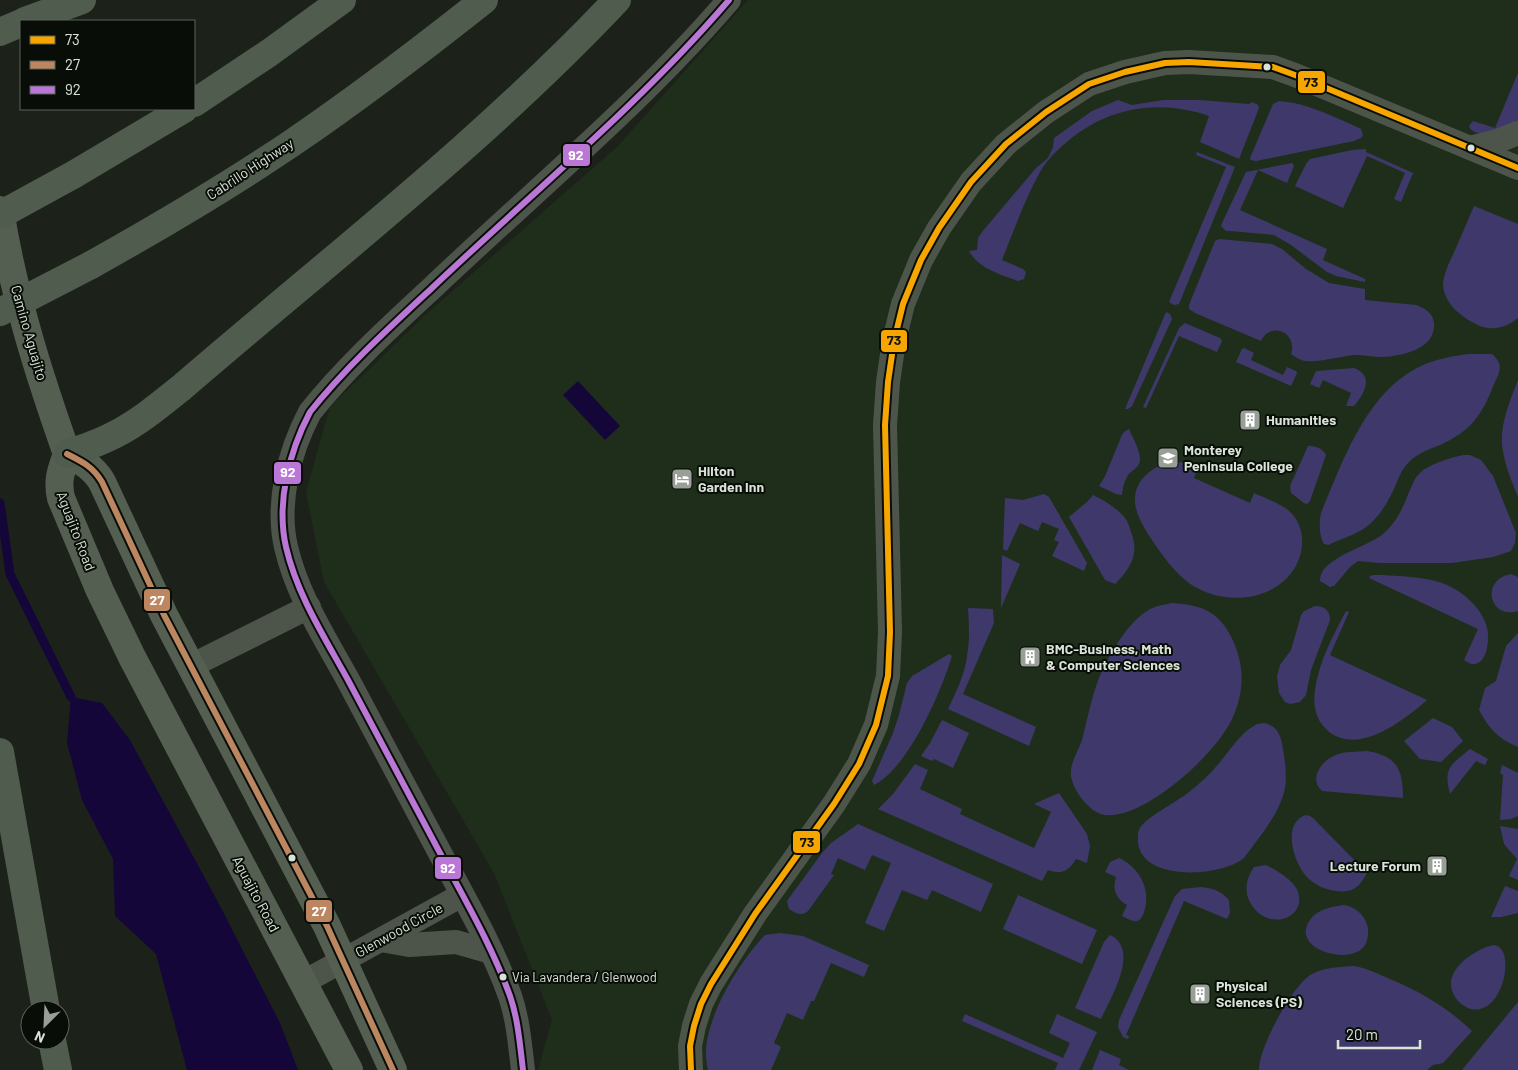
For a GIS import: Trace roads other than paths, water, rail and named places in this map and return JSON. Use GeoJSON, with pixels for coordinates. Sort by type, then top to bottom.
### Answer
{"type":"FeatureCollection","features":[{"type":"Feature","properties":{"kind":"highway"},"geometry":{"type":"LineString","coordinates":[[28,20],[82,0]]}},
{"type":"Feature","properties":{"kind":"highway"},"geometry":{"type":"LineString","coordinates":[[195,102],[268,54],[342,0]]}},
{"type":"Feature","properties":{"kind":"highway","name":"Cabrillo Highway"},"geometry":{"type":"LineString","coordinates":[[0,312],[90,265],[185,211],[291,144],[388,75],[484,0]]}},
{"type":"Feature","properties":{"kind":"highway"},"geometry":{"type":"LineString","coordinates":[[68,454],[116,435],[159,406],[181,388],[474,139],[547,71],[617,0]]}},
{"type":"Feature","properties":{"kind":"highway"},"geometry":{"type":"LineString","coordinates":[[0,32],[20,23]]}},
{"type":"Feature","properties":{"kind":"highway"},"geometry":{"type":"LineString","coordinates":[[0,215],[73,175],[182,110]]}},
{"type":"Feature","properties":{"kind":"highway"},"geometry":{"type":"LineString","coordinates":[[0,752],[44,1000]]}},
{"type":"Feature","properties":{"kind":"highway"},"geometry":{"type":"LineString","coordinates":[[54,1050],[58,1070]]}},
{"type":"Feature","properties":{"kind":"main road","name":"Camino Aguajito"},"geometry":{"type":"LineString","coordinates":[[0,210],[11,268],[28,332],[52,411],[68,454]]}},
{"type":"Feature","properties":{"kind":"main road"},"geometry":{"type":"LineString","coordinates":[[68,454],[96,472],[102,482],[190,666],[327,926],[393,1070]]}},
{"type":"Feature","properties":{"kind":"main road","name":"Aguajito Road"},"geometry":{"type":"LineString","coordinates":[[68,454],[60,474],[58,486],[85,558],[128,649],[349,1070]]}},
{"type":"Feature","properties":{"kind":"street"},"geometry":{"type":"LineString","coordinates":[[523,1070],[518,1029],[510,998],[491,952],[309,607],[293,570],[286,546],[283,518],[285,489],[291,456],[302,426],[310,412],[376,340],[457,263],[584,149],[704,29],[729,0]]}},
{"type":"Feature","properties":{"kind":"street"},"geometry":{"type":"LineString","coordinates":[[691,1070],[690,1046],[694,1026],[701,1004],[711,984],[750,922],[834,804],[859,764],[876,725],[888,676],[890,563],[885,425],[888,382],[894,340],[903,304],[921,260],[939,228],[970,182],[1006,144],[1046,112],[1089,84],[1124,72],[1165,63],[1189,62],[1273,67],[1518,168]]}},
{"type":"Feature","properties":{"kind":"street"},"geometry":{"type":"LineString","coordinates":[[1470,148],[1498,141],[1518,133]]}},
{"type":"Feature","properties":{"kind":"street"},"geometry":{"type":"LineString","coordinates":[[190,666],[309,607]]}},
{"type":"Feature","properties":{"kind":"street","name":"Glenwood Circle"},"geometry":{"type":"LineString","coordinates":[[302,982],[462,895]]}},
{"type":"Feature","properties":{"kind":"street"},"geometry":{"type":"LineString","coordinates":[[381,940],[409,945],[456,942],[491,952]]}},
{"type":"Feature","properties":{"kind":"waterway"},"geometry":{"type":"LineString","coordinates":[[0,503],[10,574],[71,697]]}},
{"type":"Feature","properties":{"kind":"place","name":"Humanities"},"geometry":{"type":"Point","coordinates":[1250,420]}},
{"type":"Feature","properties":{"kind":"place","name":"Monterey Peninsula College"},"geometry":{"type":"Point","coordinates":[1168,458]}},
{"type":"Feature","properties":{"kind":"place","name":"Hilton Garden Inn"},"geometry":{"type":"Point","coordinates":[682,479]}},
{"type":"Feature","properties":{"kind":"place","name":"BMC-Business, Math & Computer Sciences"},"geometry":{"type":"Point","coordinates":[1030,657]}},
{"type":"Feature","properties":{"kind":"place","name":"Lecture Forum"},"geometry":{"type":"Point","coordinates":[1437,866]}},
{"type":"Feature","properties":{"kind":"place","name":"Via Lavandera / Glenwood"},"geometry":{"type":"Point","coordinates":[503,977]}},
{"type":"Feature","properties":{"kind":"place","name":"Physical Sciences (PS)"},"geometry":{"type":"Point","coordinates":[1200,994]}}]}
